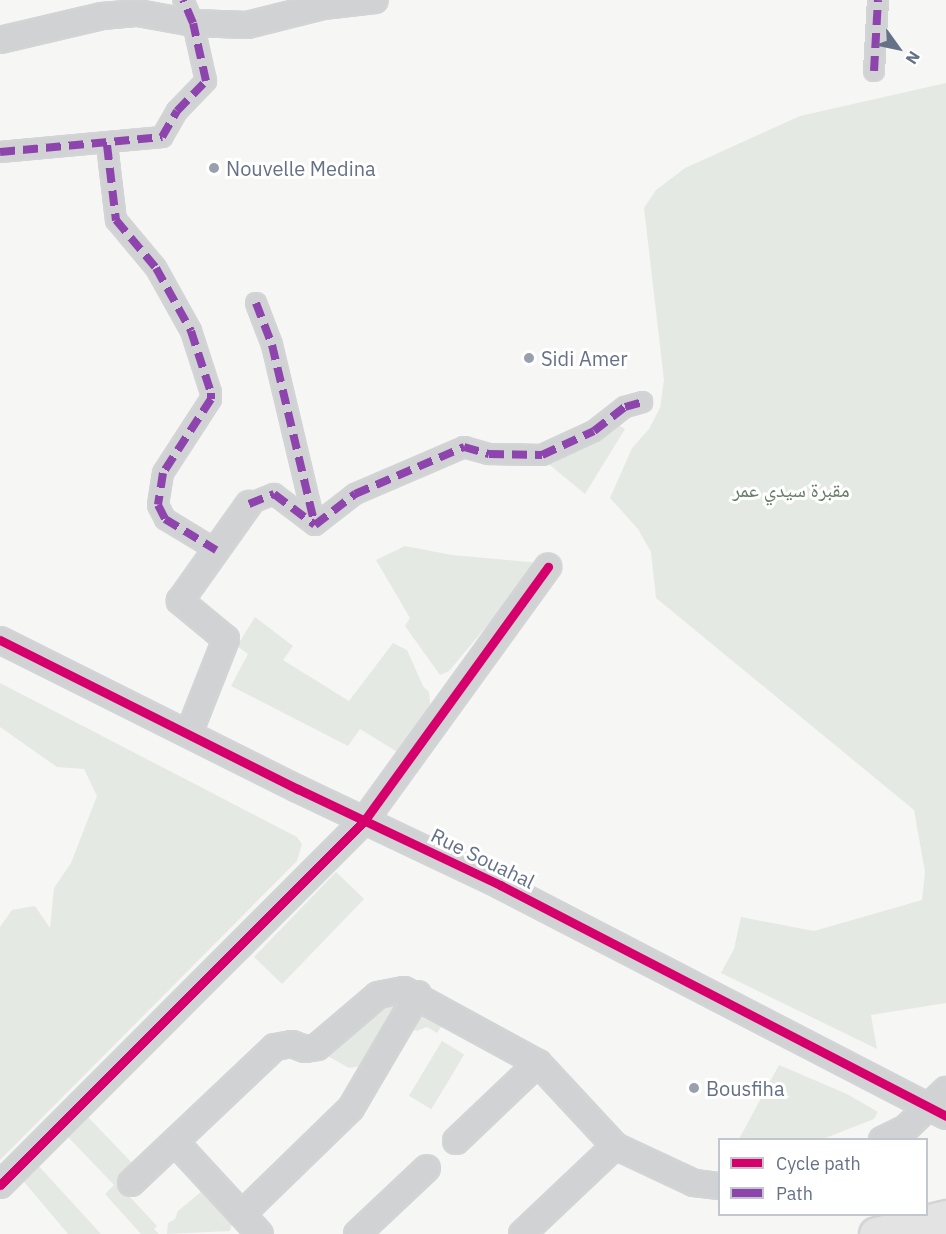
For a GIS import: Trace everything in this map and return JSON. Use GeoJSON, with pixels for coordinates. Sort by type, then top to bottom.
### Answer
{"type":"FeatureCollection","features":[{"type":"Feature","properties":{"kind":"main road"},"geometry":{"type":"LineString","coordinates":[[876,1234],[946,1217]]}},
{"type":"Feature","properties":{"kind":"street"},"geometry":{"type":"LineString","coordinates":[[0,152],[107,145],[162,137],[177,111],[206,81],[193,23],[183,0]]}},
{"type":"Feature","properties":{"kind":"street"},"geometry":{"type":"LineString","coordinates":[[0,40],[102,16],[138,13],[193,23],[247,25],[323,6],[375,0]]}},
{"type":"Feature","properties":{"kind":"street"},"geometry":{"type":"LineString","coordinates":[[874,71],[878,0]]}},
{"type":"Feature","properties":{"kind":"street"},"geometry":{"type":"LineString","coordinates":[[107,145],[116,220],[156,268],[191,331],[211,393],[211,399],[163,473],[158,505],[165,519],[216,550]]}},
{"type":"Feature","properties":{"kind":"street"},"geometry":{"type":"LineString","coordinates":[[256,303],[272,345],[315,525]]}},
{"type":"Feature","properties":{"kind":"street"},"geometry":{"type":"LineString","coordinates":[[315,525],[355,494],[464,447],[489,454],[542,455],[594,431],[625,407],[642,402]]}},
{"type":"Feature","properties":{"kind":"street"},"geometry":{"type":"LineString","coordinates":[[189,733],[226,639],[180,601],[249,504],[274,494],[315,525]]}},
{"type":"Feature","properties":{"kind":"street"},"geometry":{"type":"LineString","coordinates":[[0,1185],[364,820],[548,567]]}},
{"type":"Feature","properties":{"kind":"street","name":"Rue Souahal"},"geometry":{"type":"LineString","coordinates":[[0,640],[500,885],[710,997],[936,1111]]}},
{"type":"Feature","properties":{"kind":"street"},"geometry":{"type":"LineString","coordinates":[[131,1184],[275,1047],[292,1044],[305,1049],[317,1047],[378,995],[404,990],[418,994],[538,1063],[615,1146],[694,1183],[718,1186]]}},
{"type":"Feature","properties":{"kind":"street"},"geometry":{"type":"LineString","coordinates":[[242,1214],[351,1108],[418,994]]}},
{"type":"Feature","properties":{"kind":"street"},"geometry":{"type":"LineString","coordinates":[[456,1141],[538,1063]]}},
{"type":"Feature","properties":{"kind":"street"},"geometry":{"type":"LineString","coordinates":[[886,1138],[936,1111],[946,1090]]}},
{"type":"Feature","properties":{"kind":"street"},"geometry":{"type":"LineString","coordinates":[[175,1142],[260,1234]]}},
{"type":"Feature","properties":{"kind":"street"},"geometry":{"type":"LineString","coordinates":[[532,1231],[615,1146]]}},
{"type":"Feature","properties":{"kind":"street"},"geometry":{"type":"LineString","coordinates":[[357,1234],[427,1168]]}},
{"type":"Feature","properties":{"kind":"green space","name":"مقبرة سيدي عمر"},"geometry":{"type":"Polygon","coordinates":[[[946,83],[946,1003],[871,1015],[877,1049],[721,973],[734,949],[741,917],[814,931],[922,900],[925,872],[914,810],[656,598],[651,552],[638,529],[610,498],[632,448],[649,429],[660,408],[664,380],[644,208],[656,190],[685,168],[800,116],[946,83]]]}},
{"type":"Feature","properties":{"kind":"green space"},"geometry":{"type":"Polygon","coordinates":[[[616,423],[625,429],[585,494],[545,461],[586,447],[616,423]]]}},
{"type":"Feature","properties":{"kind":"green space"},"geometry":{"type":"Polygon","coordinates":[[[405,546],[452,555],[540,563],[449,671],[440,675],[405,626],[410,618],[376,560],[405,546]]]}},
{"type":"Feature","properties":{"kind":"green space"},"geometry":{"type":"Polygon","coordinates":[[[255,617],[293,646],[283,660],[349,701],[393,643],[407,650],[423,686],[429,692],[431,713],[402,755],[360,729],[348,746],[231,686],[248,654],[237,646],[255,617]]]}},
{"type":"Feature","properties":{"kind":"green space"},"geometry":{"type":"Polygon","coordinates":[[[0,683],[297,837],[302,844],[297,861],[0,1160],[0,927],[12,910],[35,906],[50,928],[54,888],[71,863],[97,796],[84,769],[57,767],[0,727],[0,683]]]}},
{"type":"Feature","properties":{"kind":"green space"},"geometry":{"type":"Polygon","coordinates":[[[336,872],[364,899],[282,984],[254,957],[336,872]]]}},
{"type":"Feature","properties":{"kind":"green space"},"geometry":{"type":"Polygon","coordinates":[[[402,1001],[361,1066],[349,1068],[324,1054],[376,1008],[402,1001]]]}},
{"type":"Feature","properties":{"kind":"green space"},"geometry":{"type":"Polygon","coordinates":[[[421,1011],[445,1021],[437,1033],[427,1027],[416,1031],[410,1027],[421,1011]]]}},
{"type":"Feature","properties":{"kind":"green space"},"geometry":{"type":"Polygon","coordinates":[[[442,1041],[464,1054],[431,1109],[409,1096],[442,1041]]]}},
{"type":"Feature","properties":{"kind":"green space"},"geometry":{"type":"Polygon","coordinates":[[[779,1065],[847,1094],[878,1112],[874,1119],[826,1138],[740,1138],[779,1065]]]}},
{"type":"Feature","properties":{"kind":"green space"},"geometry":{"type":"Polygon","coordinates":[[[88,1117],[135,1166],[117,1183],[157,1226],[154,1229],[159,1234],[141,1234],[105,1194],[114,1185],[68,1137],[88,1117]]]}},
{"type":"Feature","properties":{"kind":"green space"},"geometry":{"type":"Polygon","coordinates":[[[35,1162],[101,1234],[68,1234],[20,1177],[35,1162]]]}},
{"type":"Feature","properties":{"kind":"green space"},"geometry":{"type":"Polygon","coordinates":[[[201,1192],[233,1220],[230,1231],[167,1234],[168,1223],[175,1219],[178,1211],[201,1192]]]}},
{"type":"Feature","properties":{"kind":"marked path"},"geometry":{"type":"LineString","coordinates":[[0,152],[162,137],[177,111],[206,81],[193,23],[183,0]]}},
{"type":"Feature","properties":{"kind":"marked path"},"geometry":{"type":"LineString","coordinates":[[874,71],[878,0]]}},
{"type":"Feature","properties":{"kind":"marked path"},"geometry":{"type":"LineString","coordinates":[[107,145],[116,220],[156,268],[191,331],[211,393],[211,399],[163,473],[158,505],[165,519],[216,550]]}},
{"type":"Feature","properties":{"kind":"marked path"},"geometry":{"type":"LineString","coordinates":[[256,303],[272,345],[315,525]]}},
{"type":"Feature","properties":{"kind":"marked path"},"geometry":{"type":"LineString","coordinates":[[249,504],[274,494],[315,525],[355,494],[464,447],[489,454],[542,455],[594,431],[625,407],[642,402]]}},
{"type":"Feature","properties":{"kind":"cycle path"},"geometry":{"type":"LineString","coordinates":[[0,1185],[364,821],[548,567]]}},
{"type":"Feature","properties":{"kind":"cycle path"},"geometry":{"type":"LineString","coordinates":[[0,640],[298,789],[500,885],[946,1116]]}},
{"type":"Feature","properties":{"kind":"place","name":"Nouvelle Medina"},"geometry":{"type":"Point","coordinates":[214,168]}},
{"type":"Feature","properties":{"kind":"place","name":"Sidi Amer"},"geometry":{"type":"Point","coordinates":[529,358]}},
{"type":"Feature","properties":{"kind":"place","name":"Bousfiha"},"geometry":{"type":"Point","coordinates":[694,1088]}}]}
